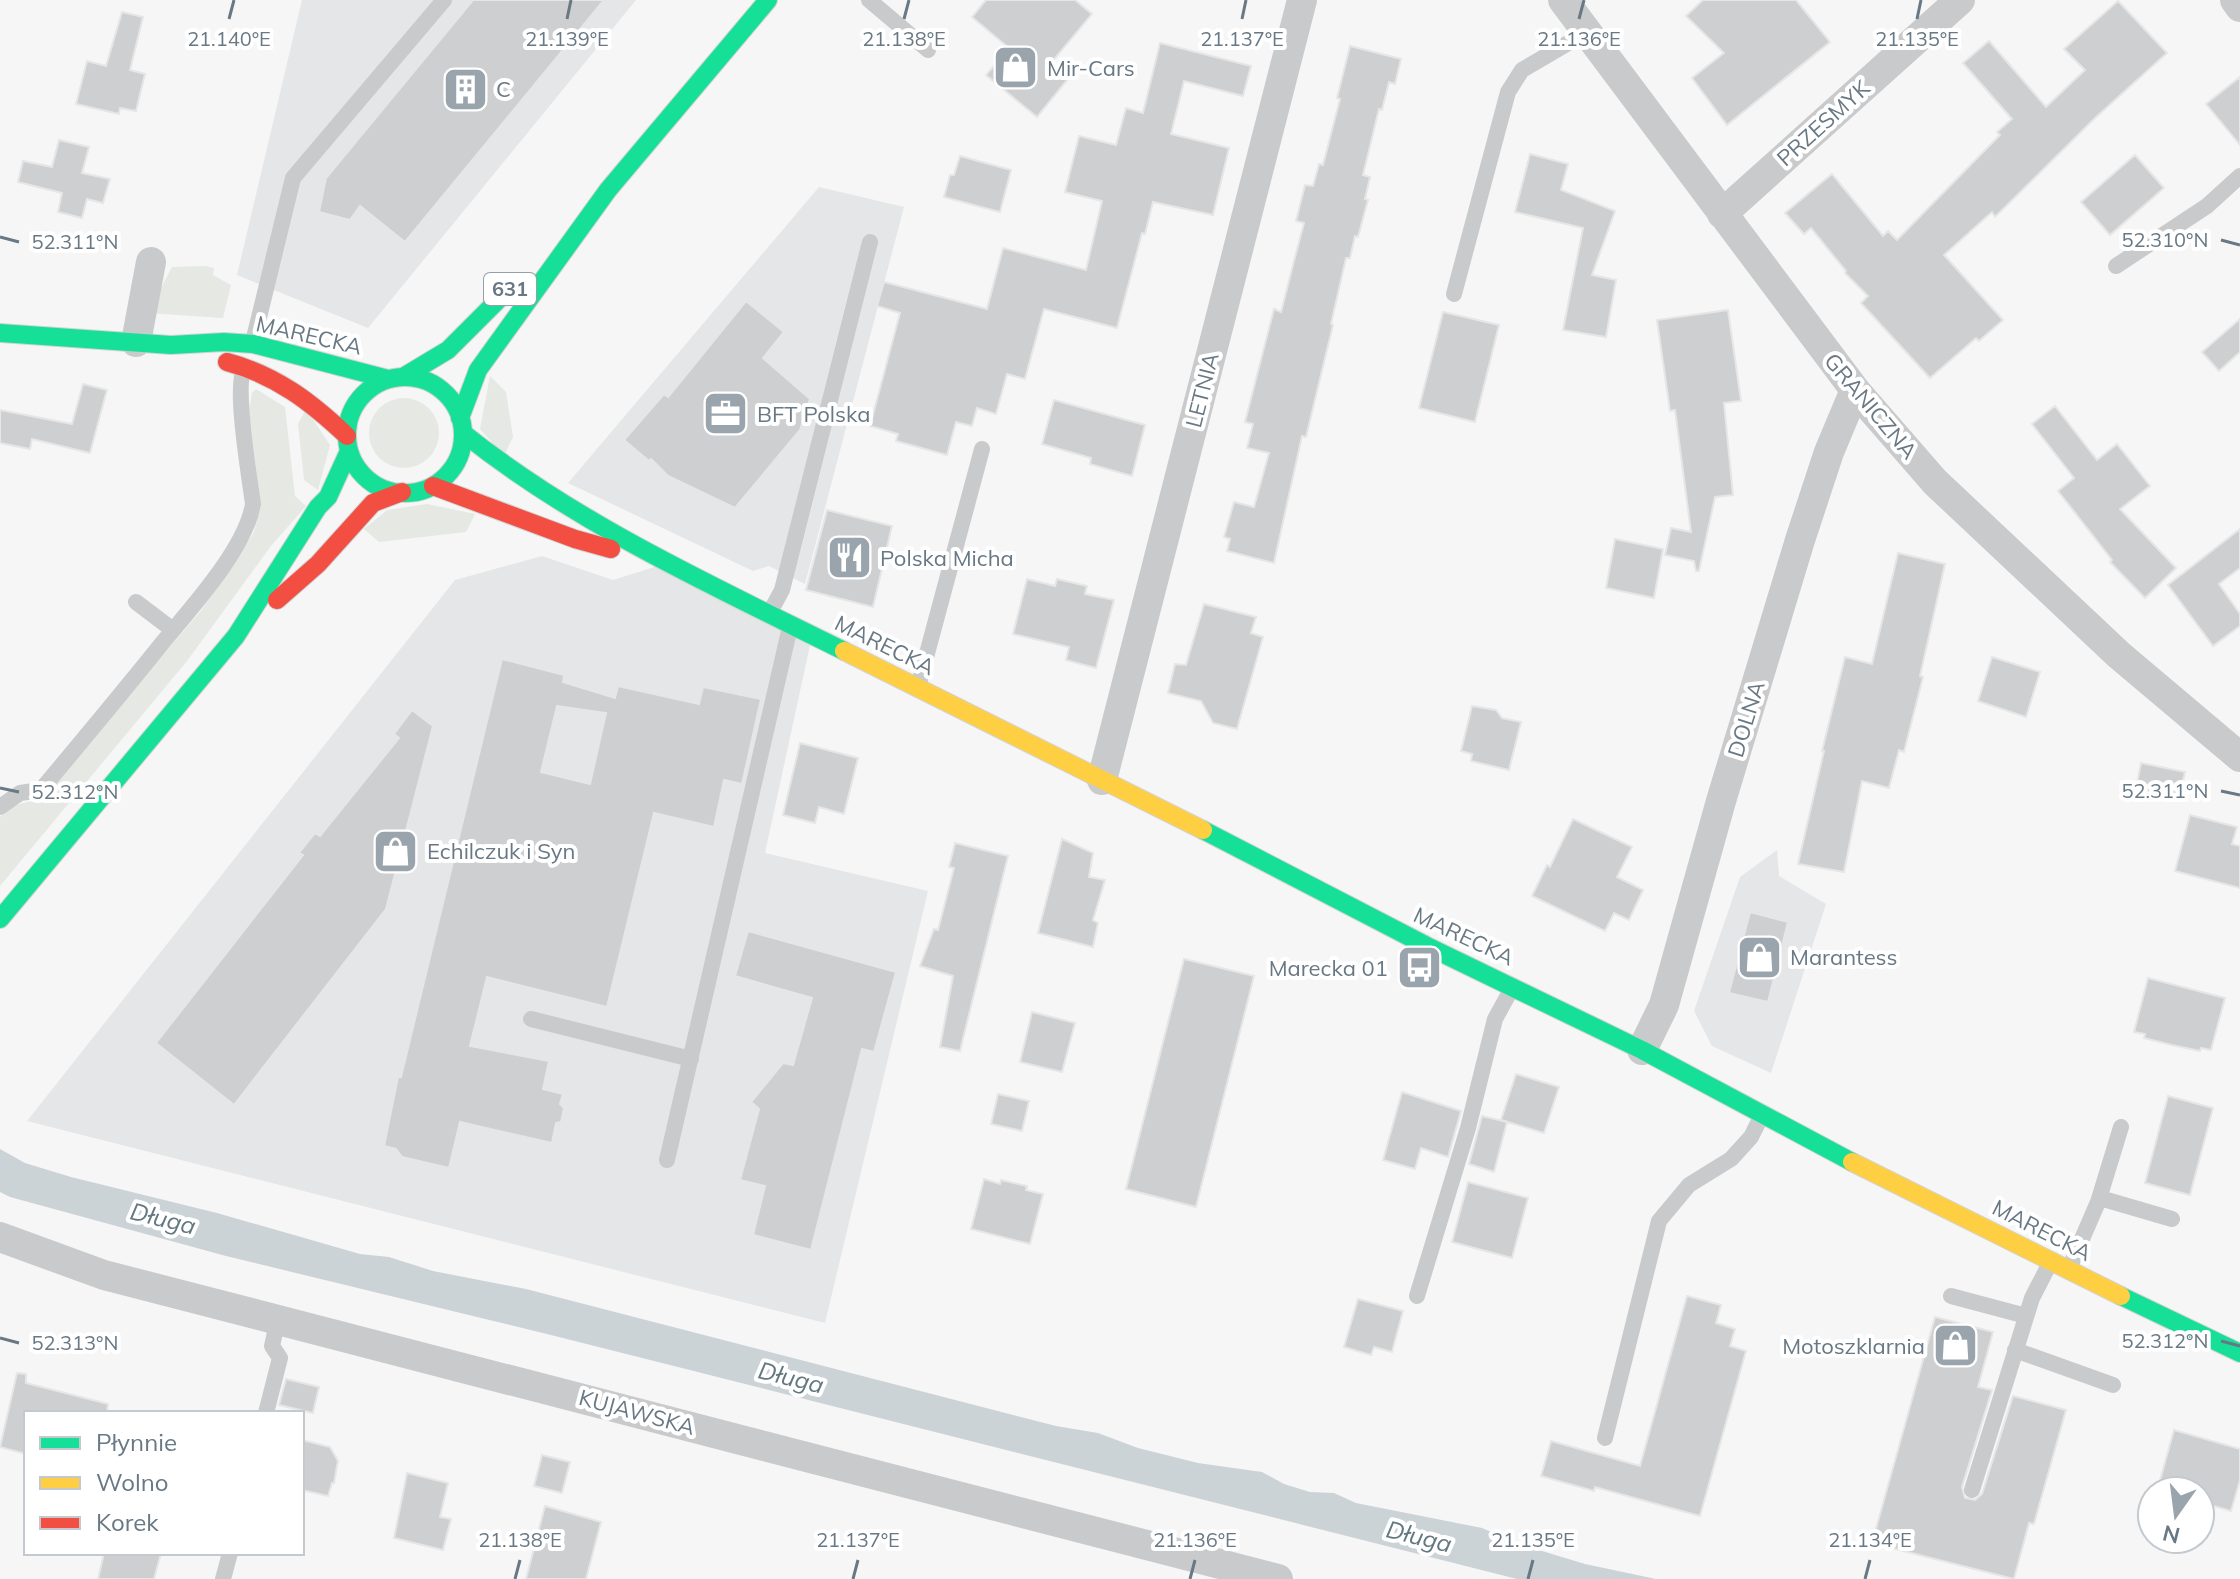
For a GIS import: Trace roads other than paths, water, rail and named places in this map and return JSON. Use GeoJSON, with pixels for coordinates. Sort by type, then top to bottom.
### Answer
{"type":"FeatureCollection","features":[{"type":"Feature","properties":{"kind":"street","name":"631"},"geometry":{"type":"LineString","coordinates":[[462,426],[478,370],[608,190],[768,0]]}},
{"type":"Feature","properties":{"kind":"street","name":"LETNIA"},"geometry":{"type":"LineString","coordinates":[[1102,780],[1302,0]]}},
{"type":"Feature","properties":{"kind":"street","name":"GRANICZNA"},"geometry":{"type":"LineString","coordinates":[[1563,0],[1855,390],[1935,482],[2119,655],[2240,757]]}},
{"type":"Feature","properties":{"kind":"street","name":"PRZESMYK"},"geometry":{"type":"LineString","coordinates":[[1722,214],[1960,0]]}},
{"type":"Feature","properties":{"kind":"street"},"geometry":{"type":"LineString","coordinates":[[2235,0],[2240,7]]}},
{"type":"Feature","properties":{"kind":"street","name":"631"},"geometry":{"type":"LineString","coordinates":[[396,378],[448,350],[608,190]]}},
{"type":"Feature","properties":{"kind":"street"},"geometry":{"type":"LineString","coordinates":[[136,342],[151,262]]}},
{"type":"Feature","properties":{"kind":"street","name":"MARECKA"},"geometry":{"type":"LineString","coordinates":[[0,333],[171,345],[253,344],[396,378]]}},
{"type":"Feature","properties":{"kind":"street","name":"MARECKA"},"geometry":{"type":"LineString","coordinates":[[171,345],[272,376],[312,402],[348,444]]}},
{"type":"Feature","properties":{"kind":"street"},"geometry":{"type":"LineString","coordinates":[[0,919],[236,636],[318,507],[328,497],[348,444],[349,421],[354,407],[374,385],[396,378],[432,384],[445,392],[454,404],[462,426],[461,449],[455,464],[433,486],[402,492],[373,503],[318,564],[236,636]]}},
{"type":"Feature","properties":{"kind":"street","name":"DOLNA"},"geometry":{"type":"LineString","coordinates":[[1642,1050],[1664,1005],[1721,801],[1800,540],[1829,452],[1855,390]]}},
{"type":"Feature","properties":{"kind":"street","name":"MARECKA"},"geometry":{"type":"LineString","coordinates":[[462,426],[508,469],[667,563],[1208,832],[1427,946],[1642,1050],[1820,1146],[2240,1353]]}},
{"type":"Feature","properties":{"kind":"street"},"geometry":{"type":"LineString","coordinates":[[348,444],[355,464],[375,485],[402,492]]}},
{"type":"Feature","properties":{"kind":"street","name":"MARECKA"},"geometry":{"type":"LineString","coordinates":[[433,486],[575,539],[667,563]]}},
{"type":"Feature","properties":{"kind":"street","name":"KUJAWSKA"},"geometry":{"type":"LineString","coordinates":[[0,1237],[104,1275],[1215,1571],[1278,1579]]}},
{"type":"Feature","properties":{"kind":"lane"},"geometry":{"type":"LineString","coordinates":[[253,344],[293,178],[444,0]]}},
{"type":"Feature","properties":{"kind":"lane"},"geometry":{"type":"LineString","coordinates":[[869,0],[928,50]]}},
{"type":"Feature","properties":{"kind":"lane"},"geometry":{"type":"LineString","coordinates":[[1454,294],[1508,92],[1522,70],[1587,32]]}},
{"type":"Feature","properties":{"kind":"lane"},"geometry":{"type":"LineString","coordinates":[[2116,266],[2207,206],[2240,176]]}},
{"type":"Feature","properties":{"kind":"lane"},"geometry":{"type":"LineString","coordinates":[[769,614],[782,590],[870,242]]}},
{"type":"Feature","properties":{"kind":"lane"},"geometry":{"type":"LineString","coordinates":[[0,807],[20,793],[41,790],[173,630],[231,554],[250,521],[253,504],[240,376],[247,366]]}},
{"type":"Feature","properties":{"kind":"lane"},"geometry":{"type":"LineString","coordinates":[[917,688],[982,449]]}},
{"type":"Feature","properties":{"kind":"lane"},"geometry":{"type":"LineString","coordinates":[[136,602],[173,630]]}},
{"type":"Feature","properties":{"kind":"lane"},"geometry":{"type":"LineString","coordinates":[[667,1160],[791,625]]}},
{"type":"Feature","properties":{"kind":"lane"},"geometry":{"type":"LineString","coordinates":[[1417,1296],[1468,1128],[1495,1019],[1513,986]]}},
{"type":"Feature","properties":{"kind":"lane"},"geometry":{"type":"LineString","coordinates":[[531,1019],[691,1059]]}},
{"type":"Feature","properties":{"kind":"lane"},"geometry":{"type":"LineString","coordinates":[[1605,1438],[1659,1221],[1689,1185],[1731,1159],[1751,1137],[1763,1114]]}},
{"type":"Feature","properties":{"kind":"lane"},"geometry":{"type":"LineString","coordinates":[[2069,1271],[2100,1198],[2121,1127]]}},
{"type":"Feature","properties":{"kind":"lane"},"geometry":{"type":"LineString","coordinates":[[2100,1198],[2172,1219]]}},
{"type":"Feature","properties":{"kind":"lane"},"geometry":{"type":"LineString","coordinates":[[1972,1490],[2032,1298],[2051,1262]]}},
{"type":"Feature","properties":{"kind":"lane"},"geometry":{"type":"LineString","coordinates":[[1951,1296],[2026,1316]]}},
{"type":"Feature","properties":{"kind":"lane"},"geometry":{"type":"LineString","coordinates":[[267,1411],[280,1358],[272,1346],[278,1319]]}},
{"type":"Feature","properties":{"kind":"lane"},"geometry":{"type":"LineString","coordinates":[[2015,1350],[2113,1385]]}},
{"type":"Feature","properties":{"kind":"lane"},"geometry":{"type":"LineString","coordinates":[[223,1579],[229,1555]]}},
{"type":"Feature","properties":{"kind":"water","name":"Długa"},"geometry":{"type":"Polygon","coordinates":[[[0,1149],[25,1163],[71,1177],[217,1213],[360,1254],[389,1257],[433,1271],[526,1289],[1056,1426],[1098,1433],[1138,1448],[1198,1463],[1262,1472],[1284,1484],[1310,1492],[1334,1493],[1356,1503],[1482,1528],[1519,1544],[1585,1564],[1656,1579],[1517,1579],[226,1256],[10,1197],[0,1192],[0,1149]]]}},
{"type":"Feature","properties":{"kind":"place","name":"Mir-Cars"},"geometry":{"type":"Point","coordinates":[1016,68]}},
{"type":"Feature","properties":{"kind":"place","name":"C"},"geometry":{"type":"Point","coordinates":[465,89]}},
{"type":"Feature","properties":{"kind":"place","name":"BFT Polska"},"geometry":{"type":"Point","coordinates":[726,414]}},
{"type":"Feature","properties":{"kind":"place","name":"Polska Micha"},"geometry":{"type":"Point","coordinates":[849,558]}},
{"type":"Feature","properties":{"kind":"place","name":"Echilczuk i Syn"},"geometry":{"type":"Point","coordinates":[396,851]}},
{"type":"Feature","properties":{"kind":"place","name":"Marantess"},"geometry":{"type":"Point","coordinates":[1759,957]}},
{"type":"Feature","properties":{"kind":"place","name":"Marecka 01"},"geometry":{"type":"Point","coordinates":[1419,968]}},
{"type":"Feature","properties":{"kind":"place","name":"Motoszklarnia"},"geometry":{"type":"Point","coordinates":[1956,1346]}}]}
